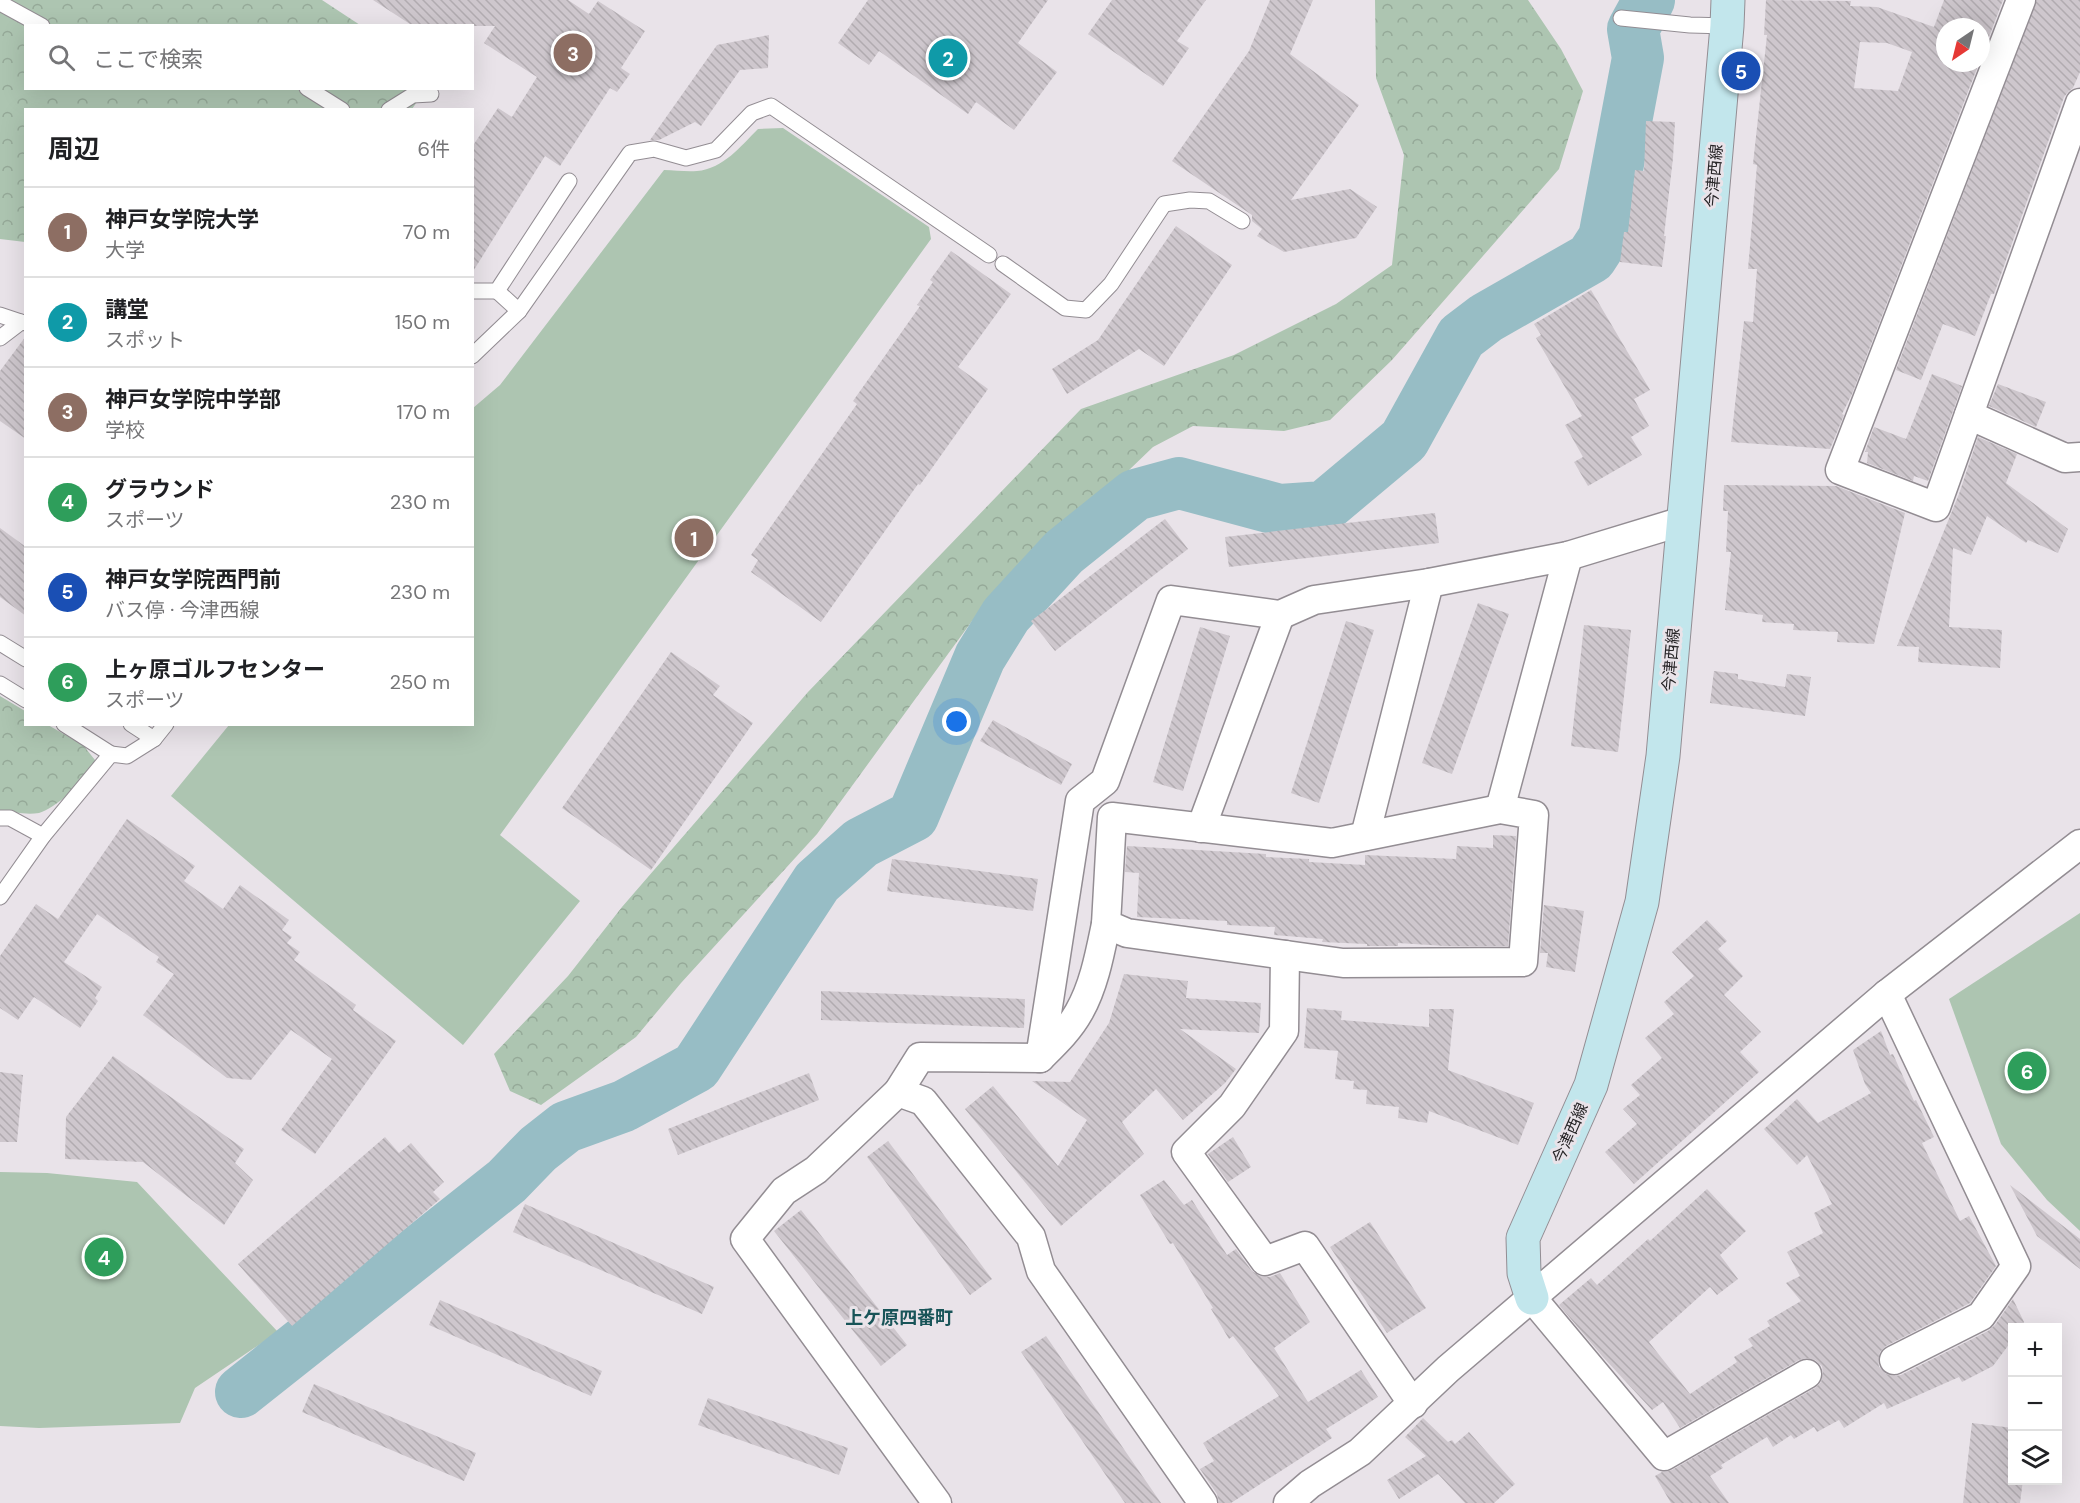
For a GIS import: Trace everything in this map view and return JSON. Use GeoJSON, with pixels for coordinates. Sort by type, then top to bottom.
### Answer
{"type":"FeatureCollection","features":[{"type":"Feature","properties":{"kind":"street"},"geometry":{"type":"LineString","coordinates":[[2021,0],[1840,470],[1936,507],[2080,103]]}},
{"type":"Feature","properties":{"kind":"street","name":"今津西線"},"geometry":{"type":"LineString","coordinates":[[1532,1298],[1524,1273],[1523,1238],[1591,1085],[1642,902],[1663,756],[1727,13]]}},
{"type":"Feature","properties":{"kind":"street"},"geometry":{"type":"LineString","coordinates":[[1969,415],[2065,458],[2080,457]]}},
{"type":"Feature","properties":{"kind":"street"},"geometry":{"type":"LineString","coordinates":[[1040,1059],[1080,801],[1105,781],[1171,600],[1280,615],[1314,600],[1429,583],[1568,556],[1683,521]]}},
{"type":"Feature","properties":{"kind":"street"},"geometry":{"type":"LineString","coordinates":[[1500,809],[1568,556]]}},
{"type":"Feature","properties":{"kind":"street"},"geometry":{"type":"LineString","coordinates":[[1365,836],[1429,583]]}},
{"type":"Feature","properties":{"kind":"street"},"geometry":{"type":"LineString","coordinates":[[1201,828],[1280,615]]}},
{"type":"Feature","properties":{"kind":"street"},"geometry":{"type":"LineString","coordinates":[[937,1503],[745,1239],[784,1191],[816,1170],[898,1092],[920,1057],[1040,1059],[1061,1038],[1080,1012],[1097,967],[1106,924],[1112,817],[1332,843],[1500,809],[1534,815],[1523,962],[1343,963],[1127,933],[1106,924]]}},
{"type":"Feature","properties":{"kind":"street"},"geometry":{"type":"LineString","coordinates":[[1288,1503],[1310,1484],[1360,1452],[1448,1369],[1887,994],[2080,844]]}},
{"type":"Feature","properties":{"kind":"street"},"geometry":{"type":"LineString","coordinates":[[1285,955],[1284,1031],[1232,1106],[1186,1152],[1265,1261],[1305,1246],[1413,1404]]}},
{"type":"Feature","properties":{"kind":"street"},"geometry":{"type":"LineString","coordinates":[[1887,994],[2016,1266],[1981,1316],[1894,1360]]}},
{"type":"Feature","properties":{"kind":"street"},"geometry":{"type":"LineString","coordinates":[[898,1092],[922,1101],[1031,1237],[1041,1271],[1203,1503]]}},
{"type":"Feature","properties":{"kind":"street"},"geometry":{"type":"LineString","coordinates":[[1532,1298],[1664,1456],[1807,1374]]}},
{"type":"Feature","properties":{"kind":"lane"},"geometry":{"type":"LineString","coordinates":[[0,3],[38,24]]}},
{"type":"Feature","properties":{"kind":"lane"},"geometry":{"type":"LineString","coordinates":[[1621,18],[1656,22],[1727,13]]}},
{"type":"Feature","properties":{"kind":"lane"},"geometry":{"type":"LineString","coordinates":[[309,90],[339,108]]}},
{"type":"Feature","properties":{"kind":"lane"},"geometry":{"type":"LineString","coordinates":[[392,108],[413,95],[431,94]]}},
{"type":"Feature","properties":{"kind":"lane"},"geometry":{"type":"LineString","coordinates":[[474,354],[519,311],[630,153],[654,149],[686,158],[716,150],[752,113],[771,106],[989,255]]}},
{"type":"Feature","properties":{"kind":"lane"},"geometry":{"type":"LineString","coordinates":[[497,291],[569,181]]}},
{"type":"Feature","properties":{"kind":"lane"},"geometry":{"type":"LineString","coordinates":[[1003,264],[1065,308],[1086,310],[1111,284],[1164,204],[1190,200],[1209,201],[1242,221]]}},
{"type":"Feature","properties":{"kind":"lane"},"geometry":{"type":"LineString","coordinates":[[474,291],[497,291],[519,311]]}},
{"type":"Feature","properties":{"kind":"lane"},"geometry":{"type":"LineString","coordinates":[[0,315],[23,322]]}},
{"type":"Feature","properties":{"kind":"lane"},"geometry":{"type":"LineString","coordinates":[[0,338],[23,322]]}},
{"type":"Feature","properties":{"kind":"lane"},"geometry":{"type":"LineString","coordinates":[[0,644],[24,658]]}},
{"type":"Feature","properties":{"kind":"lane"},"geometry":{"type":"LineString","coordinates":[[0,684],[24,699]]}},
{"type":"Feature","properties":{"kind":"lane"},"geometry":{"type":"LineString","coordinates":[[67,726],[111,754],[127,756],[154,739],[164,726]]}},
{"type":"Feature","properties":{"kind":"lane"},"geometry":{"type":"LineString","coordinates":[[133,726],[154,739]]}},
{"type":"Feature","properties":{"kind":"lane"},"geometry":{"type":"LineString","coordinates":[[0,897],[43,836],[111,754]]}},
{"type":"Feature","properties":{"kind":"lane"},"geometry":{"type":"LineString","coordinates":[[0,818],[10,818],[43,836]]}},
{"type":"Feature","properties":{"kind":"green space"},"geometry":{"type":"Polygon","coordinates":[[[0,0],[322,0],[358,24],[24,24],[24,90],[425,90],[413,108],[24,108],[24,242],[0,239],[0,0]]]}},
{"type":"Feature","properties":{"kind":"green space"},"geometry":{"type":"Polygon","coordinates":[[[1375,0],[1528,0],[1561,49],[1583,91],[1559,169],[1392,360],[1330,420],[1284,431],[1193,426],[1153,447],[972,621],[817,834],[681,983],[636,1037],[541,1105],[510,1091],[494,1054],[568,976],[622,907],[808,692],[1081,409],[1234,355],[1336,304],[1392,265],[1404,155],[1376,78],[1375,0]]]}},
{"type":"Feature","properties":{"kind":"green space"},"geometry":{"type":"Polygon","coordinates":[[[783,128],[929,227],[931,239],[500,835],[580,901],[463,1045],[171,796],[228,726],[474,726],[474,407],[500,385],[664,170],[693,171],[715,166],[731,156],[758,129],[783,128]]]}},
{"type":"Feature","properties":{"kind":"green space"},"geometry":{"type":"Polygon","coordinates":[[[0,696],[24,710],[24,726],[50,726],[83,745],[99,765],[71,792],[45,811],[24,813],[0,810],[0,696]]]}},
{"type":"Feature","properties":{"kind":"green space"},"geometry":{"type":"Polygon","coordinates":[[[2080,913],[2080,1231],[2047,1200],[2001,1144],[1949,999],[2080,913]]]}},
{"type":"Feature","properties":{"kind":"green space"},"geometry":{"type":"Polygon","coordinates":[[[0,1172],[47,1173],[137,1182],[278,1332],[195,1388],[180,1423],[39,1428],[0,1426],[0,1172]]]}},
{"type":"Feature","properties":{"kind":"building"},"geometry":{"type":"Polygon","coordinates":[[[373,0],[568,0],[589,14],[598,1],[645,31],[621,68],[630,74],[617,92],[610,88],[560,166],[545,156],[474,270],[474,144],[498,108],[512,117],[537,77],[484,43],[495,26],[410,24],[373,0]]]}},
{"type":"Feature","properties":{"kind":"building"},"geometry":{"type":"Polygon","coordinates":[[[868,0],[1048,0],[1018,43],[1057,72],[1014,130],[976,102],[968,114],[879,51],[869,65],[838,43],[868,0]]]}},
{"type":"Feature","properties":{"kind":"building"},"geometry":{"type":"Polygon","coordinates":[[[1112,0],[1206,0],[1177,41],[1189,48],[1163,86],[1088,34],[1112,0]]]}},
{"type":"Feature","properties":{"kind":"building"},"geometry":{"type":"Polygon","coordinates":[[[1270,0],[1313,0],[1290,54],[1359,105],[1291,200],[1350,189],[1377,207],[1356,238],[1284,252],[1257,236],[1262,229],[1252,221],[1252,215],[1172,161],[1249,51],[1270,0]]]}},
{"type":"Feature","properties":{"kind":"building"},"geometry":{"type":"Polygon","coordinates":[[[1766,0],[1851,1],[1850,6],[1877,7],[1934,27],[1936,22],[1936,72],[1976,72],[1830,449],[1731,442],[1744,321],[1753,322],[1757,269],[1748,269],[1757,165],[1753,164],[1767,35],[1764,35],[1766,0]],[[1860,42],[1854,88],[1898,91],[1912,52],[1887,43],[1860,42]]]}},
{"type":"Feature","properties":{"kind":"building"},"geometry":{"type":"Polygon","coordinates":[[[1944,0],[2003,0],[1990,34],[1990,18],[1937,18],[1944,0]]]}},
{"type":"Feature","properties":{"kind":"building"},"geometry":{"type":"Polygon","coordinates":[[[2037,0],[2080,0],[2080,72],[2073,88],[2064,97],[1994,294],[1991,294],[1975,336],[1943,324],[1921,380],[1896,370],[2037,0]]]}},
{"type":"Feature","properties":{"kind":"building"},"geometry":{"type":"Polygon","coordinates":[[[769,35],[768,68],[740,70],[701,126],[695,122],[659,140],[650,140],[717,45],[769,35]]]}},
{"type":"Feature","properties":{"kind":"building"},"geometry":{"type":"Polygon","coordinates":[[[1646,121],[1675,122],[1662,267],[1620,262],[1624,232],[1628,232],[1635,170],[1644,171],[1646,121]]]}},
{"type":"Feature","properties":{"kind":"building"},"geometry":{"type":"Polygon","coordinates":[[[1176,226],[1232,265],[1164,366],[1139,349],[1067,394],[1052,369],[1098,340],[1176,226]]]}},
{"type":"Feature","properties":{"kind":"building"},"geometry":{"type":"Polygon","coordinates":[[[951,251],[1011,294],[958,367],[988,389],[821,622],[751,572],[758,560],[751,555],[857,404],[853,401],[920,306],[917,305],[933,282],[930,280],[951,251]]]}},
{"type":"Feature","properties":{"kind":"building"},"geometry":{"type":"Polygon","coordinates":[[[1591,290],[1650,390],[1634,399],[1649,426],[1631,437],[1642,455],[1588,486],[1574,462],[1583,457],[1565,425],[1582,416],[1536,338],[1541,335],[1534,324],[1591,290]]]}},
{"type":"Feature","properties":{"kind":"building"},"geometry":{"type":"Polygon","coordinates":[[[24,339],[24,438],[0,421],[0,371],[24,339]]]}},
{"type":"Feature","properties":{"kind":"building"},"geometry":{"type":"Polygon","coordinates":[[[1932,374],[1962,386],[1928,481],[1914,476],[1913,481],[1867,463],[1868,452],[1865,452],[1874,427],[1906,439],[1932,374]]]}},
{"type":"Feature","properties":{"kind":"building"},"geometry":{"type":"Polygon","coordinates":[[[1998,384],[2046,402],[2036,427],[1989,406],[1998,384]]]}},
{"type":"Feature","properties":{"kind":"building"},"geometry":{"type":"Polygon","coordinates":[[[1978,437],[2017,454],[2006,483],[2068,529],[2058,553],[2028,540],[2026,543],[1987,516],[1971,555],[1953,548],[1949,627],[2002,630],[2000,668],[1918,662],[1919,647],[1897,646],[1959,494],[1978,437]]]}},
{"type":"Feature","properties":{"kind":"building"},"geometry":{"type":"Polygon","coordinates":[[[1724,485],[1836,486],[1905,513],[1874,644],[1837,642],[1838,632],[1793,630],[1794,624],[1762,622],[1763,615],[1725,610],[1731,552],[1726,552],[1728,511],[1723,511],[1724,485]]]}},
{"type":"Feature","properties":{"kind":"building"},"geometry":{"type":"Polygon","coordinates":[[[1435,513],[1439,543],[1229,567],[1225,537],[1435,513]]]}},
{"type":"Feature","properties":{"kind":"building"},"geometry":{"type":"Polygon","coordinates":[[[1165,519],[1188,549],[1055,651],[1031,621],[1165,519]]]}},
{"type":"Feature","properties":{"kind":"building"},"geometry":{"type":"Polygon","coordinates":[[[0,528],[24,546],[24,615],[0,597],[0,528]]]}},
{"type":"Feature","properties":{"kind":"building"},"geometry":{"type":"Polygon","coordinates":[[[1478,603],[1509,614],[1452,774],[1422,763],[1478,603]]]}},
{"type":"Feature","properties":{"kind":"building"},"geometry":{"type":"Polygon","coordinates":[[[1346,621],[1374,630],[1319,803],[1291,793],[1346,621]]]}},
{"type":"Feature","properties":{"kind":"building"},"geometry":{"type":"Polygon","coordinates":[[[1584,625],[1631,630],[1618,752],[1571,746],[1584,625]]]}},
{"type":"Feature","properties":{"kind":"building"},"geometry":{"type":"Polygon","coordinates":[[[1200,627],[1230,636],[1183,791],[1153,782],[1200,627]]]}},
{"type":"Feature","properties":{"kind":"building"},"geometry":{"type":"Polygon","coordinates":[[[671,652],[720,686],[713,695],[753,723],[651,870],[562,808],[671,652]]]}},
{"type":"Feature","properties":{"kind":"building"},"geometry":{"type":"Polygon","coordinates":[[[1714,671],[1738,674],[1738,679],[1785,687],[1787,674],[1811,677],[1805,716],[1710,703],[1714,671]]]}},
{"type":"Feature","properties":{"kind":"building"},"geometry":{"type":"Polygon","coordinates":[[[993,720],[1072,764],[1061,785],[980,741],[993,720]]]}},
{"type":"Feature","properties":{"kind":"building"},"geometry":{"type":"Polygon","coordinates":[[[127,819],[195,866],[184,881],[223,909],[240,885],[289,920],[282,930],[292,937],[287,943],[300,952],[294,960],[356,1005],[353,1010],[396,1041],[315,1154],[281,1130],[332,1059],[291,1030],[251,1080],[227,1078],[143,1015],[174,974],[156,962],[159,957],[97,914],[64,962],[102,987],[95,998],[98,1001],[80,1028],[34,997],[18,1020],[0,1008],[0,956],[36,904],[58,919],[127,819]]]}},
{"type":"Feature","properties":{"kind":"building"},"geometry":{"type":"Polygon","coordinates":[[[1493,835],[1516,836],[1508,946],[1398,943],[1398,946],[1367,946],[1367,944],[1322,942],[1323,939],[1274,935],[1275,927],[1227,925],[1227,921],[1137,917],[1139,873],[1125,872],[1127,846],[1266,854],[1266,857],[1309,859],[1309,862],[1365,865],[1365,855],[1456,859],[1457,846],[1493,848],[1493,835]]]}},
{"type":"Feature","properties":{"kind":"building"},"geometry":{"type":"Polygon","coordinates":[[[892,859],[1038,879],[1033,911],[887,891],[892,859]]]}},
{"type":"Feature","properties":{"kind":"building"},"geometry":{"type":"Polygon","coordinates":[[[1544,905],[1584,911],[1575,972],[1546,967],[1548,953],[1540,953],[1544,905]]]}},
{"type":"Feature","properties":{"kind":"building"},"geometry":{"type":"Polygon","coordinates":[[[1707,920],[1727,941],[1718,949],[1743,976],[1724,995],[1761,1032],[1740,1052],[1759,1072],[1634,1184],[1605,1152],[1637,1124],[1623,1109],[1640,1095],[1631,1085],[1662,1058],[1645,1038],[1674,1014],[1664,1002],[1694,976],[1672,952],[1707,920]]]}},
{"type":"Feature","properties":{"kind":"building"},"geometry":{"type":"Polygon","coordinates":[[[1124,974],[1188,981],[1186,998],[1261,1003],[1259,1033],[1180,1029],[1236,1069],[1225,1083],[1183,1120],[1156,1089],[1122,1122],[1144,1154],[1061,1226],[965,1109],[993,1086],[1058,1166],[1087,1120],[1032,1081],[1070,1082],[1109,1023],[1124,974]]]}},
{"type":"Feature","properties":{"kind":"building"},"geometry":{"type":"Polygon","coordinates":[[[821,991],[1025,999],[1024,1028],[821,1020],[821,991]]]}},
{"type":"Feature","properties":{"kind":"building"},"geometry":{"type":"Polygon","coordinates":[[[1307,1008],[1342,1011],[1341,1020],[1429,1027],[1429,1009],[1454,1009],[1448,1070],[1534,1103],[1518,1145],[1429,1111],[1427,1123],[1398,1118],[1399,1107],[1366,1104],[1367,1090],[1353,1089],[1354,1081],[1335,1079],[1338,1051],[1304,1048],[1307,1008]]]}},
{"type":"Feature","properties":{"kind":"building"},"geometry":{"type":"Polygon","coordinates":[[[1881,1031],[1890,1055],[1893,1054],[1914,1101],[1916,1100],[1934,1137],[1922,1143],[1960,1221],[1969,1216],[1996,1266],[1970,1303],[1886,1346],[1880,1352],[1879,1367],[1886,1374],[1901,1375],[1988,1331],[1995,1325],[2013,1299],[2024,1322],[2008,1323],[2008,1346],[1993,1366],[1962,1382],[1959,1377],[1887,1409],[1884,1403],[1844,1428],[1839,1420],[1817,1432],[1814,1427],[1794,1439],[1791,1435],[1773,1447],[1767,1437],[1721,1465],[1723,1468],[1710,1476],[1729,1503],[1671,1503],[1655,1476],[1672,1470],[1815,1388],[1821,1382],[1822,1366],[1815,1360],[1806,1358],[1799,1360],[1680,1428],[1663,1402],[1652,1410],[1559,1305],[1591,1278],[1597,1285],[1707,1189],[1746,1231],[1720,1255],[1738,1279],[1717,1295],[1710,1287],[1649,1342],[1690,1394],[1737,1362],[1734,1357],[1753,1346],[1748,1339],[1770,1326],[1767,1321],[1801,1301],[1786,1283],[1800,1276],[1787,1252],[1823,1233],[1814,1213],[1832,1204],[1807,1155],[1797,1165],[1764,1129],[1797,1099],[1818,1123],[1871,1093],[1865,1084],[1853,1050],[1881,1031]]]}},
{"type":"Feature","properties":{"kind":"building"},"geometry":{"type":"Polygon","coordinates":[[[113,1056],[244,1149],[235,1163],[253,1180],[224,1225],[143,1162],[65,1159],[66,1117],[113,1056]]]}},
{"type":"Feature","properties":{"kind":"building"},"geometry":{"type":"Polygon","coordinates":[[[0,1072],[23,1075],[17,1142],[0,1142],[0,1072]]]}},
{"type":"Feature","properties":{"kind":"building"},"geometry":{"type":"Polygon","coordinates":[[[809,1073],[819,1100],[678,1155],[668,1129],[809,1073]]]}},
{"type":"Feature","properties":{"kind":"building"},"geometry":{"type":"Polygon","coordinates":[[[385,1137],[399,1153],[411,1143],[444,1182],[433,1192],[440,1199],[292,1326],[238,1264],[385,1137]]]}},
{"type":"Feature","properties":{"kind":"building"},"geometry":{"type":"Polygon","coordinates":[[[1233,1137],[1251,1167],[1228,1182],[1208,1154],[1233,1137]]]}},
{"type":"Feature","properties":{"kind":"building"},"geometry":{"type":"Polygon","coordinates":[[[888,1141],[992,1279],[970,1295],[867,1157],[888,1141]]]}},
{"type":"Feature","properties":{"kind":"building"},"geometry":{"type":"Polygon","coordinates":[[[1164,1180],[1184,1205],[1192,1200],[1227,1255],[1236,1249],[1252,1271],[1260,1276],[1270,1277],[1280,1273],[1310,1322],[1274,1348],[1308,1402],[1361,1370],[1378,1397],[1326,1429],[1332,1438],[1231,1503],[1219,1503],[1217,1494],[1200,1469],[1214,1461],[1203,1443],[1279,1396],[1233,1336],[1229,1339],[1173,1243],[1170,1244],[1140,1195],[1164,1180]]]}},
{"type":"Feature","properties":{"kind":"building"},"geometry":{"type":"Polygon","coordinates":[[[2010,1185],[2080,1239],[2080,1269],[2037,1236],[2010,1185]]]}},
{"type":"Feature","properties":{"kind":"building"},"geometry":{"type":"Polygon","coordinates":[[[525,1204],[714,1287],[702,1314],[513,1232],[525,1204]]]}},
{"type":"Feature","properties":{"kind":"building"},"geometry":{"type":"Polygon","coordinates":[[[801,1210],[907,1345],[881,1366],[774,1231],[801,1210]]]}},
{"type":"Feature","properties":{"kind":"building"},"geometry":{"type":"Polygon","coordinates":[[[1370,1222],[1426,1308],[1387,1333],[1330,1247],[1370,1222]]]}},
{"type":"Feature","properties":{"kind":"building"},"geometry":{"type":"Polygon","coordinates":[[[440,1300],[602,1371],[591,1396],[429,1325],[440,1300]]]}},
{"type":"Feature","properties":{"kind":"building"},"geometry":{"type":"Polygon","coordinates":[[[1046,1336],[1161,1503],[1125,1503],[1021,1352],[1046,1336]]]}},
{"type":"Feature","properties":{"kind":"building"},"geometry":{"type":"Polygon","coordinates":[[[314,1384],[476,1453],[464,1481],[302,1412],[314,1384]]]}},
{"type":"Feature","properties":{"kind":"building"},"geometry":{"type":"Polygon","coordinates":[[[708,1398],[848,1448],[839,1475],[698,1425],[708,1398]]]}},
{"type":"Feature","properties":{"kind":"building"},"geometry":{"type":"Polygon","coordinates":[[[1423,1418],[1448,1442],[1452,1440],[1455,1444],[1469,1432],[1515,1484],[1494,1503],[1465,1503],[1438,1474],[1399,1499],[1387,1480],[1426,1456],[1405,1437],[1423,1418]]]}},
{"type":"Feature","properties":{"kind":"building"},"geometry":{"type":"Polygon","coordinates":[[[1972,1423],[2008,1427],[2008,1485],[2022,1485],[2020,1503],[1963,1503],[1972,1423]]]}},
{"type":"Feature","properties":{"kind":"waterway"},"geometry":{"type":"LineString","coordinates":[[241,1392],[507,1181],[538,1149],[566,1127],[624,1106],[696,1067],[817,882],[861,843],[913,816],[980,657],[1006,615],[1064,552],[1135,495],[1179,483],[1280,510],[1324,507],[1404,440],[1461,337],[1486,318],[1591,258],[1604,238],[1638,58],[1633,29],[1649,0]]}},
{"type":"Feature","properties":{"kind":"place","name":"神戸女学院中学部"},"geometry":{"type":"Point","coordinates":[573,53]}},
{"type":"Feature","properties":{"kind":"place","name":"講堂"},"geometry":{"type":"Point","coordinates":[948,58]}},
{"type":"Feature","properties":{"kind":"place","name":"神戸女学院西門前"},"geometry":{"type":"Point","coordinates":[1741,71]}},
{"type":"Feature","properties":{"kind":"place","name":"神戸女学院大学"},"geometry":{"type":"Point","coordinates":[694,538]}},
{"type":"Feature","properties":{"kind":"place","name":"上ヶ原ゴルフセンター"},"geometry":{"type":"Point","coordinates":[2027,1071]}},
{"type":"Feature","properties":{"kind":"place","name":"グラウンド"},"geometry":{"type":"Point","coordinates":[104,1257]}},
{"type":"Feature","properties":{"kind":"district","name":"上ケ原四番町"},"geometry":{"type":"Point","coordinates":[899,1318]}}]}
